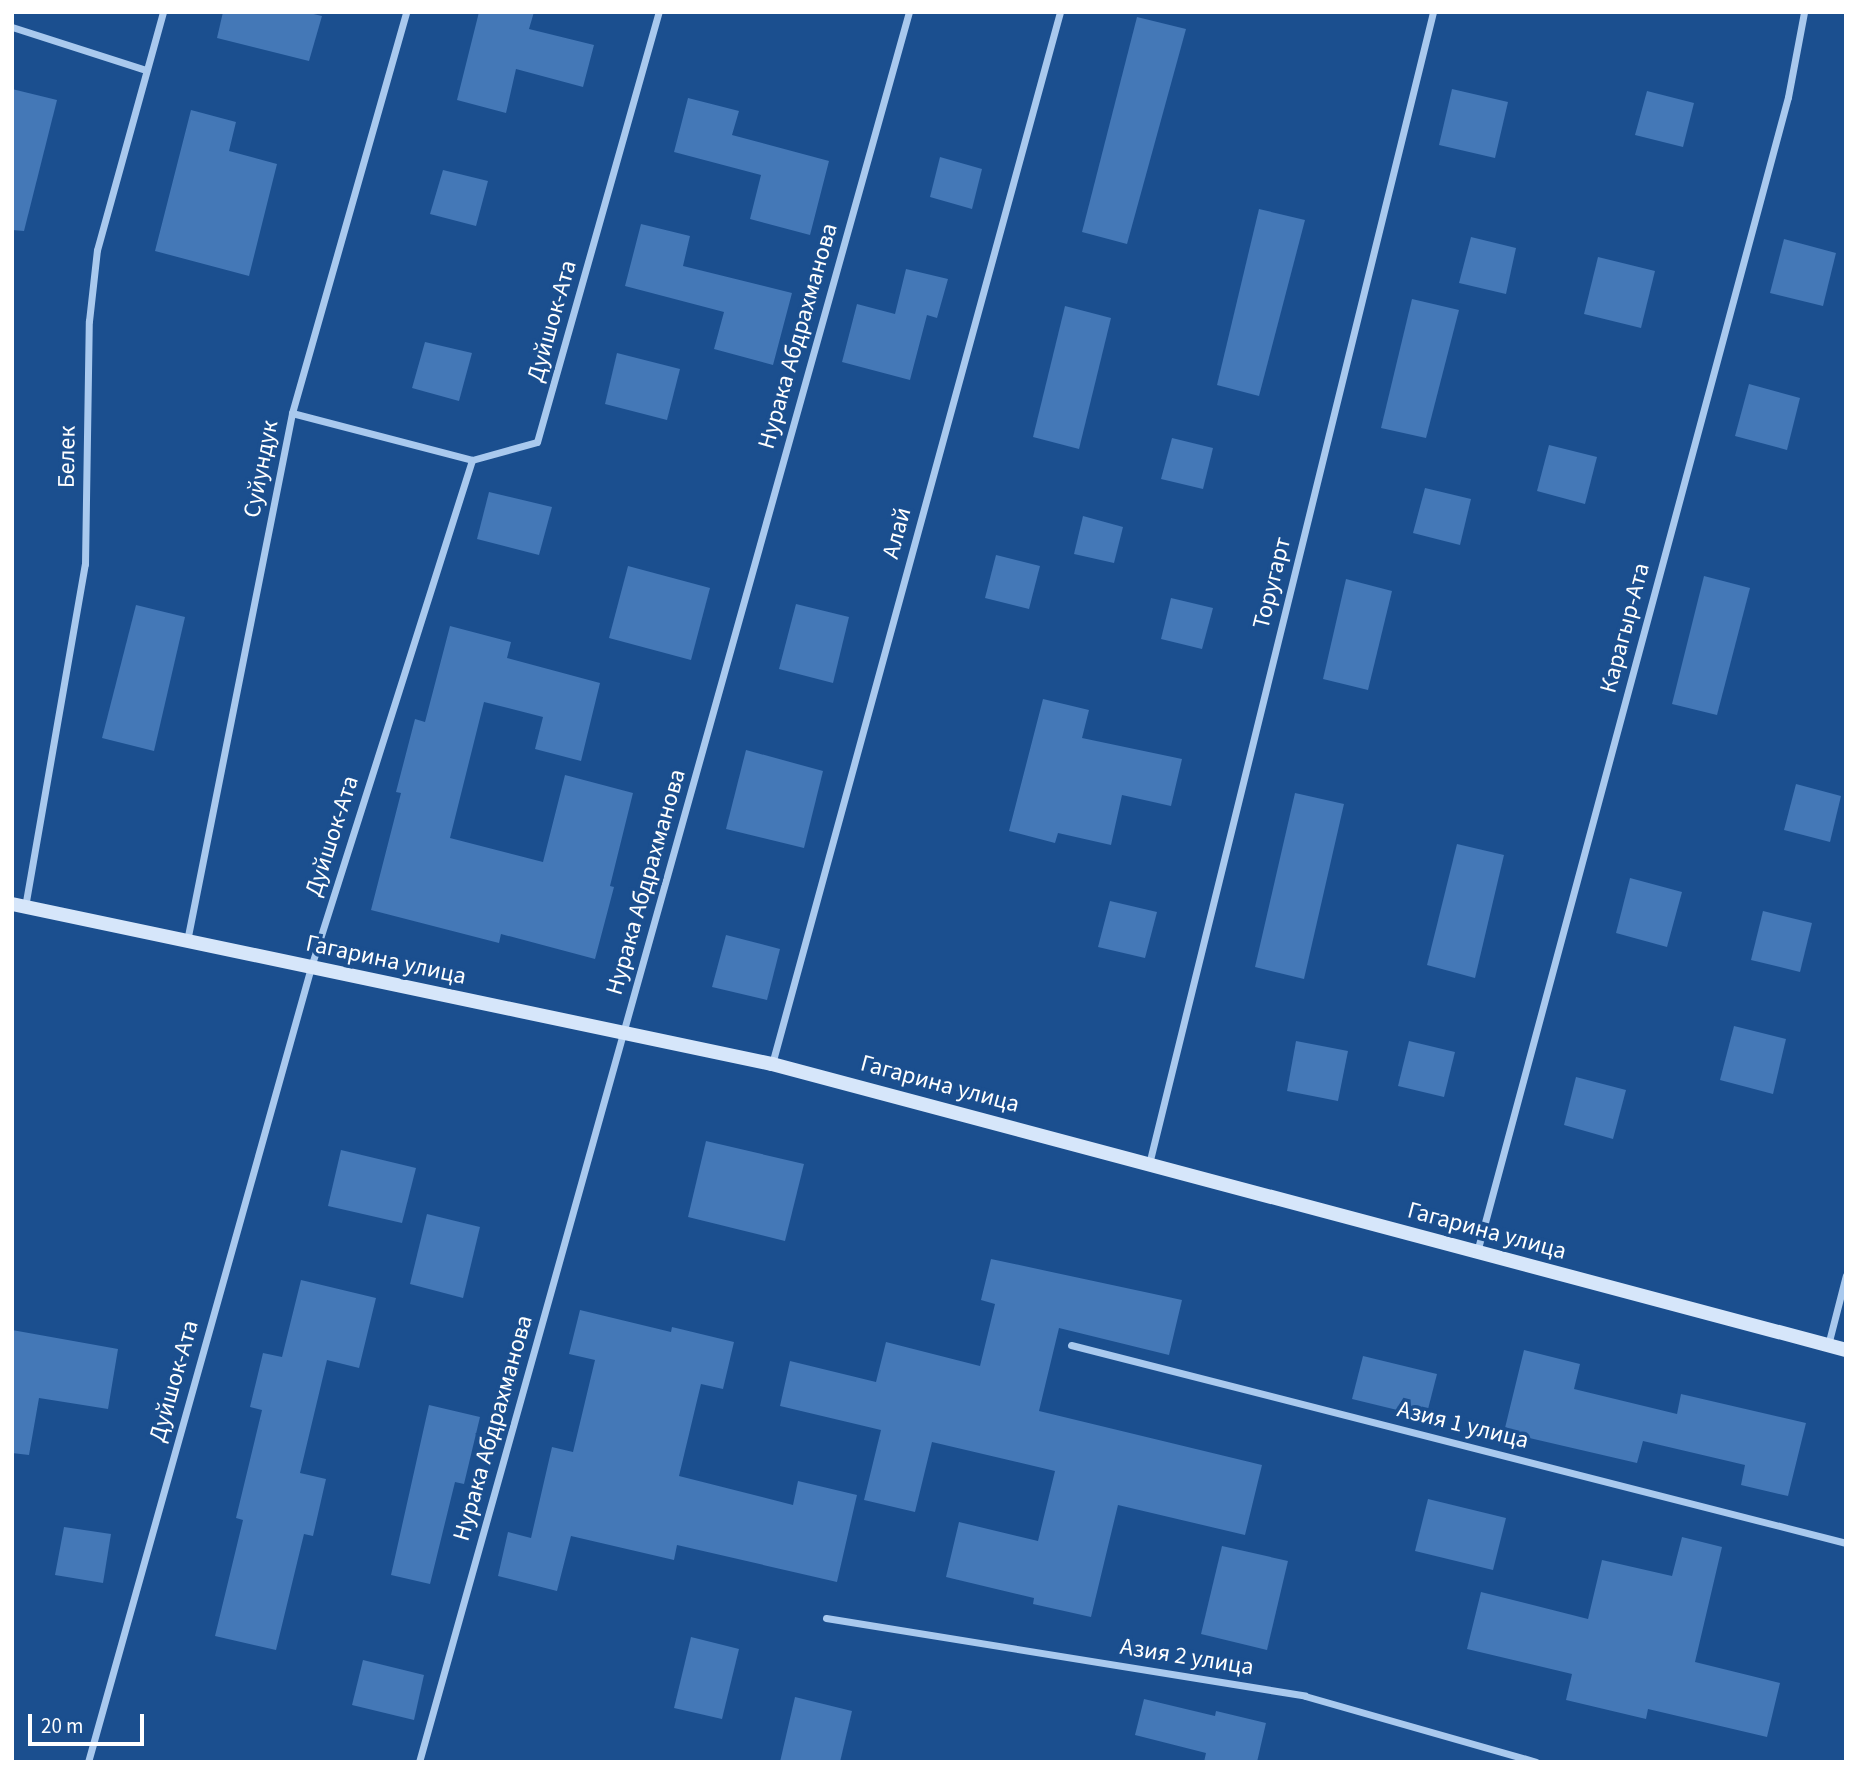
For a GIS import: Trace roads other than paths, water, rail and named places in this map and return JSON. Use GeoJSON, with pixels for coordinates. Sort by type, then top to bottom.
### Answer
{"type":"FeatureCollection","features":[{"type":"Feature","properties":{"kind":"main road","name":"Гагарина улица"},"geometry":{"type":"LineString","coordinates":[[19,905],[772,1064],[1846,1350]]}},
{"type":"Feature","properties":{"kind":"street","name":"Белек"},"geometry":{"type":"LineString","coordinates":[[19,905],[85,564],[89,321],[97,250],[163,12]]}},
{"type":"Feature","properties":{"kind":"street","name":"Суйундук"},"geometry":{"type":"LineString","coordinates":[[187,941],[292,413],[406,12]]}},
{"type":"Feature","properties":{"kind":"street","name":"Дуйшок-Ата"},"geometry":{"type":"LineString","coordinates":[[88,1762],[311,967],[472,460],[537,442],[659,12]]}},
{"type":"Feature","properties":{"kind":"street","name":"Нурака Абдрахманова"},"geometry":{"type":"LineString","coordinates":[[419,1762],[909,12]]}},
{"type":"Feature","properties":{"kind":"street","name":"Алай"},"geometry":{"type":"LineString","coordinates":[[772,1064],[1060,12]]}},
{"type":"Feature","properties":{"kind":"street","name":"Торугарт"},"geometry":{"type":"LineString","coordinates":[[1149,1164],[1433,12]]}},
{"type":"Feature","properties":{"kind":"street","name":"Карагыр-Ата"},"geometry":{"type":"LineString","coordinates":[[1477,1252],[1788,97],[1804,12]]}},
{"type":"Feature","properties":{"kind":"street"},"geometry":{"type":"LineString","coordinates":[[12,27],[146,70]]}},
{"type":"Feature","properties":{"kind":"street"},"geometry":{"type":"LineString","coordinates":[[292,413],[472,460]]}},
{"type":"Feature","properties":{"kind":"street"},"geometry":{"type":"LineString","coordinates":[[1828,1345],[1846,1275]]}},
{"type":"Feature","properties":{"kind":"street","name":"Азия 1 улица"},"geometry":{"type":"LineString","coordinates":[[1071,1345],[1846,1543]]}},
{"type":"Feature","properties":{"kind":"street","name":"Азия 2 улица"},"geometry":{"type":"LineString","coordinates":[[826,1618],[1305,1696],[1536,1762]]}}]}
